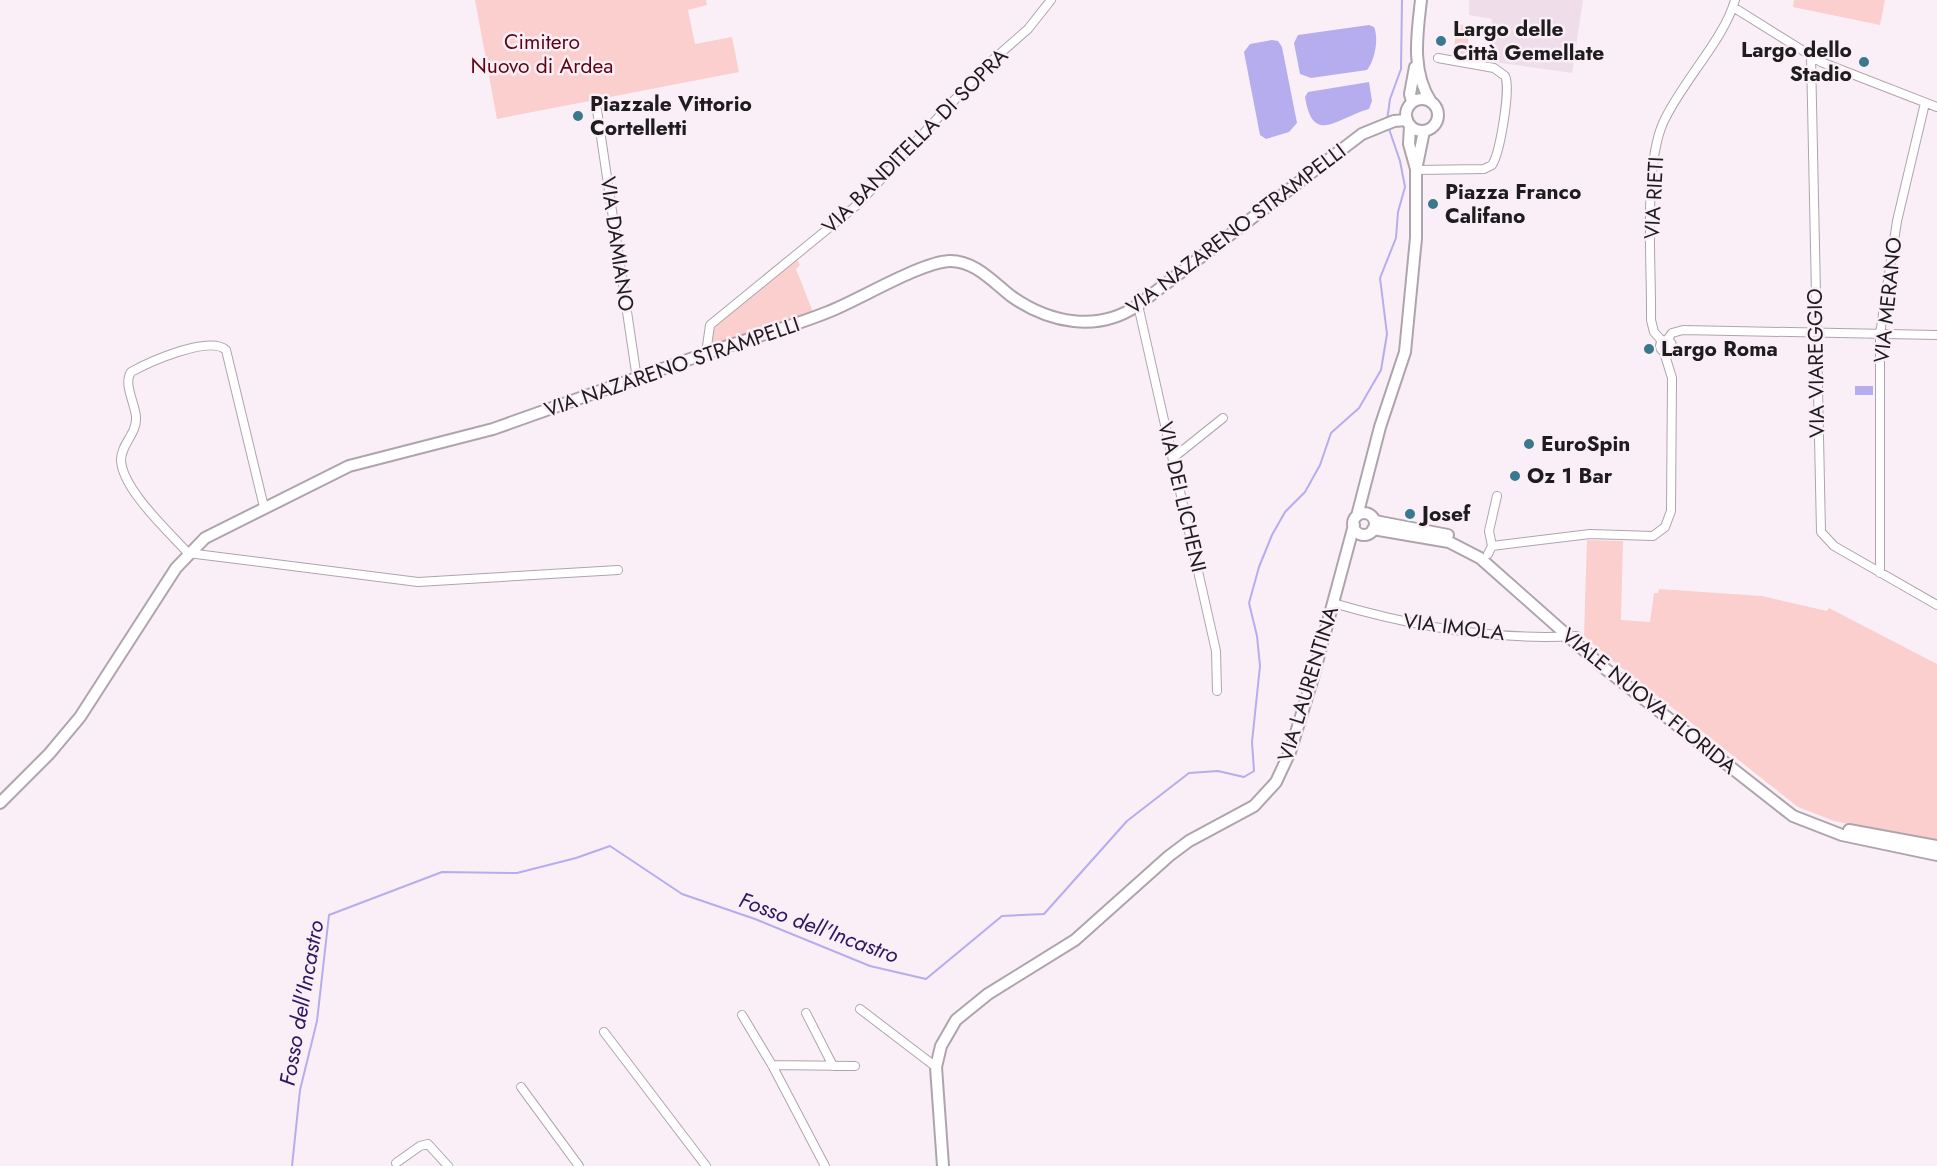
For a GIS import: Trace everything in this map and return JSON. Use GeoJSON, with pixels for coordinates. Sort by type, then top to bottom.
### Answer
{"type":"FeatureCollection","features":[{"type":"Feature","properties":{"kind":"street","name":"VIA BANDITELLA DI SOPRA"},"geometry":{"type":"LineString","coordinates":[[706,354],[710,325],[864,199],[987,65],[1028,29],[1051,0]]}},
{"type":"Feature","properties":{"kind":"street"},"geometry":{"type":"LineString","coordinates":[[1412,102],[1410,94],[1417,61],[1421,0]]}},
{"type":"Feature","properties":{"kind":"street"},"geometry":{"type":"LineString","coordinates":[[1734,4],[1811,56],[1937,107]]}},
{"type":"Feature","properties":{"kind":"street","name":"VIA RIETI"},"geometry":{"type":"LineString","coordinates":[[1665,341],[1654,332],[1651,320],[1652,180],[1656,145],[1663,124],[1682,87],[1723,28],[1734,4]]}},
{"type":"Feature","properties":{"kind":"street","name":"VIA VIAREGGIO"},"geometry":{"type":"LineString","coordinates":[[1811,56],[1815,333],[1821,532],[1834,546],[1937,605]]}},
{"type":"Feature","properties":{"kind":"street"},"geometry":{"type":"LineString","coordinates":[[1416,170],[1484,169],[1492,165],[1496,157],[1507,79],[1494,68],[1438,58]]}},
{"type":"Feature","properties":{"kind":"street"},"geometry":{"type":"LineString","coordinates":[[1417,61],[1420,81],[1438,111],[1437,122],[1424,131],[1408,122],[1407,110],[1412,102],[1421,99],[1431,102]]}},
{"type":"Feature","properties":{"kind":"street","name":"VIA MERANO"},"geometry":{"type":"LineString","coordinates":[[1880,573],[1880,334],[1897,221],[1925,103]]}},
{"type":"Feature","properties":{"kind":"street","name":"VIA DAMIANO"},"geometry":{"type":"LineString","coordinates":[[597,110],[637,379]]}},
{"type":"Feature","properties":{"kind":"street","name":"VIA NAZARENO STRAMPELLI"},"geometry":{"type":"LineString","coordinates":[[0,803],[49,754],[90,704],[188,554],[208,535],[264,507],[355,464],[473,436],[824,314],[926,267],[947,261],[973,267],[1026,305],[1066,320],[1084,323],[1106,320],[1138,305],[1362,134],[1394,121],[1408,122]]}},
{"type":"Feature","properties":{"kind":"street","name":"VIA LAURENTINA"},"geometry":{"type":"LineString","coordinates":[[1408,122],[1409,144],[1416,170]]}},
{"type":"Feature","properties":{"kind":"street","name":"VIA LAURENTINA"},"geometry":{"type":"LineString","coordinates":[[936,1067],[939,1051],[949,1031],[971,1006],[1075,940],[1182,846],[1254,806],[1276,782],[1288,758],[1333,603],[1380,427],[1405,352],[1416,238],[1416,170],[1424,131]]}},
{"type":"Feature","properties":{"kind":"street","name":"VIA DEI LICHENI"},"geometry":{"type":"LineString","coordinates":[[1138,305],[1217,654],[1217,691]]}},
{"type":"Feature","properties":{"kind":"street"},"geometry":{"type":"LineString","coordinates":[[1497,496],[1489,531],[1490,550],[1590,534],[1653,536],[1663,530],[1670,514],[1672,378],[1664,351],[1672,347],[1665,341],[1672,333],[1683,330],[1937,335]]}},
{"type":"Feature","properties":{"kind":"street"},"geometry":{"type":"LineString","coordinates":[[264,507],[226,350],[216,345],[185,350],[132,371],[128,380],[136,419],[131,437],[122,453],[123,470],[139,497],[188,554],[418,582],[618,570]]}},
{"type":"Feature","properties":{"kind":"street"},"geometry":{"type":"LineString","coordinates":[[1173,458],[1223,418]]}},
{"type":"Feature","properties":{"kind":"street","name":"VIA LAURENTINA"},"geometry":{"type":"LineString","coordinates":[[1337,588],[1355,546],[1371,525],[1364,490]]}},
{"type":"Feature","properties":{"kind":"street"},"geometry":{"type":"LineString","coordinates":[[1365,513],[1371,525],[1357,531],[1355,520],[1365,513]]}},
{"type":"Feature","properties":{"kind":"street","name":"VIALE NUOVA FLORIDA"},"geometry":{"type":"LineString","coordinates":[[1371,525],[1450,535],[1490,550],[1572,636],[1625,685],[1793,816],[1842,835],[1937,855]]}},
{"type":"Feature","properties":{"kind":"street","name":"VIALE NUOVA FLORIDA"},"geometry":{"type":"LineString","coordinates":[[1371,525],[1443,540],[1469,551],[1572,636],[1799,812],[1843,828],[1937,846]]}},
{"type":"Feature","properties":{"kind":"street","name":"VIA IMOLA"},"geometry":{"type":"LineString","coordinates":[[1333,603],[1427,627],[1572,636]]}},
{"type":"Feature","properties":{"kind":"street"},"geometry":{"type":"LineString","coordinates":[[860,1009],[936,1067],[943,1166]]}},
{"type":"Feature","properties":{"kind":"street"},"geometry":{"type":"LineString","coordinates":[[806,1013],[833,1066]]}},
{"type":"Feature","properties":{"kind":"street"},"geometry":{"type":"LineString","coordinates":[[742,1015],[772,1065],[825,1166]]}},
{"type":"Feature","properties":{"kind":"street"},"geometry":{"type":"LineString","coordinates":[[604,1032],[706,1166]]}},
{"type":"Feature","properties":{"kind":"street"},"geometry":{"type":"LineString","coordinates":[[772,1065],[855,1066]]}},
{"type":"Feature","properties":{"kind":"street"},"geometry":{"type":"LineString","coordinates":[[521,1087],[579,1166]]}},
{"type":"Feature","properties":{"kind":"street"},"geometry":{"type":"LineString","coordinates":[[396,1163],[420,1146],[428,1144],[447,1166]]}},
{"type":"Feature","properties":{"kind":"shaded area"},"geometry":{"type":"Polygon","coordinates":[[[1469,0],[1583,0],[1572,73],[1487,61],[1492,19],[1469,15],[1469,0]]]}},
{"type":"Feature","properties":{"kind":"shaded area"},"geometry":{"type":"Polygon","coordinates":[[[1369,25],[1374,27],[1376,43],[1372,61],[1367,70],[1311,78],[1300,74],[1294,43],[1298,35],[1369,25]]]}},
{"type":"Feature","properties":{"kind":"shaded area"},"geometry":{"type":"Polygon","coordinates":[[[1278,41],[1282,47],[1297,123],[1289,132],[1266,139],[1260,135],[1244,52],[1250,44],[1278,41]]]}},
{"type":"Feature","properties":{"kind":"shaded area"},"geometry":{"type":"Polygon","coordinates":[[[1369,82],[1372,101],[1369,109],[1328,125],[1321,125],[1314,121],[1305,97],[1308,92],[1369,82]]]}},
{"type":"Feature","properties":{"kind":"shaded area"},"geometry":{"type":"Polygon","coordinates":[[[1855,386],[1873,386],[1873,395],[1855,395],[1855,386]]]}},
{"type":"Feature","properties":{"kind":"green space","name":"Cimitero Nuovo di Ardea"},"geometry":{"type":"Polygon","coordinates":[[[475,0],[706,0],[707,5],[688,10],[695,44],[732,37],[739,72],[497,119],[475,0]]]}},
{"type":"Feature","properties":{"kind":"green space"},"geometry":{"type":"Polygon","coordinates":[[[1794,0],[1885,0],[1880,25],[1793,7],[1794,0]]]}},
{"type":"Feature","properties":{"kind":"green space"},"geometry":{"type":"Polygon","coordinates":[[[1457,24],[1470,26],[1466,57],[1453,55],[1457,24]]]}},
{"type":"Feature","properties":{"kind":"green space"},"geometry":{"type":"Polygon","coordinates":[[[797,260],[800,265],[796,269],[813,312],[711,345],[712,333],[717,324],[797,260]]]}},
{"type":"Feature","properties":{"kind":"green space"},"geometry":{"type":"Polygon","coordinates":[[[1587,540],[1623,541],[1621,620],[1650,622],[1654,593],[1658,593],[1659,589],[1762,596],[1827,611],[1829,608],[1937,664],[1937,842],[1834,821],[1798,807],[1584,636],[1587,540]]]}},
{"type":"Feature","properties":{"kind":"waterway","name":"Fosso dell'Incastro"},"geometry":{"type":"LineString","coordinates":[[1387,121],[1390,99],[1401,69],[1402,0]]}},
{"type":"Feature","properties":{"kind":"waterway","name":"Fosso dell'Incastro"},"geometry":{"type":"LineString","coordinates":[[292,1166],[300,1090],[317,1021],[329,915],[442,872],[517,873],[576,858],[610,846],[682,894],[755,919],[870,966],[926,979],[1002,916],[1044,914],[1127,821],[1189,773],[1218,771],[1244,777],[1254,771],[1252,742],[1260,666],[1257,636],[1249,603],[1259,567],[1272,535],[1285,512],[1305,492],[1320,465],[1331,433],[1359,408],[1381,370],[1387,334],[1380,278],[1396,238],[1398,212],[1405,187],[1400,161],[1388,126]]}},
{"type":"Feature","properties":{"kind":"place","name":"Largo delle Città Gemellate"},"geometry":{"type":"Point","coordinates":[1441,41]}},
{"type":"Feature","properties":{"kind":"place","name":"Largo dello Stadio"},"geometry":{"type":"Point","coordinates":[1864,62]}},
{"type":"Feature","properties":{"kind":"place","name":"Piazzale Vittorio Cortelletti"},"geometry":{"type":"Point","coordinates":[578,116]}},
{"type":"Feature","properties":{"kind":"place","name":"Piazza Franco Califano"},"geometry":{"type":"Point","coordinates":[1433,204]}},
{"type":"Feature","properties":{"kind":"place","name":"Largo Roma"},"geometry":{"type":"Point","coordinates":[1649,349]}},
{"type":"Feature","properties":{"kind":"place","name":"EuroSpin"},"geometry":{"type":"Point","coordinates":[1529,444]}},
{"type":"Feature","properties":{"kind":"place","name":"Oz 1 Bar"},"geometry":{"type":"Point","coordinates":[1515,476]}},
{"type":"Feature","properties":{"kind":"place","name":"Josef"},"geometry":{"type":"Point","coordinates":[1410,514]}}]}
